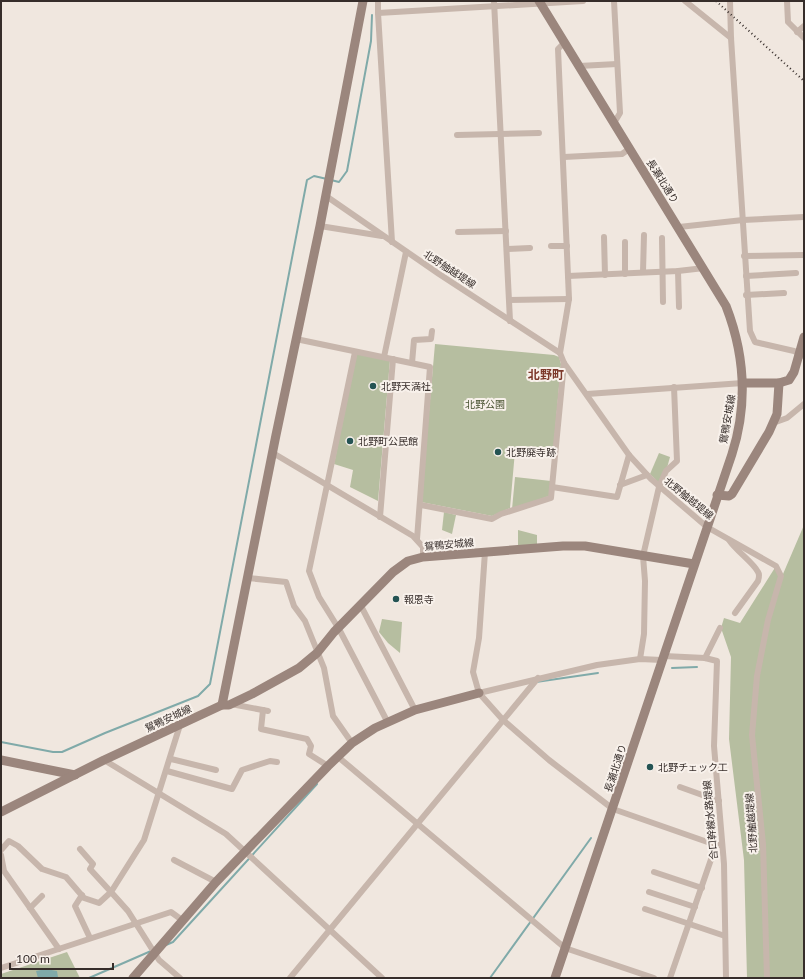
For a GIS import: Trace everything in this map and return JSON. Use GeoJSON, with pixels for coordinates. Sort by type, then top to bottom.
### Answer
{"type":"FeatureCollection","features":[{"type":"Feature","properties":{"kind":"street"},"geometry":{"type":"LineString","coordinates":[[328,766],[309,754],[311,746],[307,739],[260,729],[266,710],[227,705],[248,578],[326,196],[363,1]]}},
{"type":"Feature","properties":{"kind":"street"},"geometry":{"type":"LineString","coordinates":[[378,1],[392,242]]}},
{"type":"Feature","properties":{"kind":"street"},"geometry":{"type":"LineString","coordinates":[[378,13],[494,3],[583,1]]}},
{"type":"Feature","properties":{"kind":"street"},"geometry":{"type":"LineString","coordinates":[[614,1],[620,113],[614,123]]}},
{"type":"Feature","properties":{"kind":"street"},"geometry":{"type":"LineString","coordinates":[[685,1],[731,38]]}},
{"type":"Feature","properties":{"kind":"street"},"geometry":{"type":"LineString","coordinates":[[730,1],[746,295],[750,331],[756,342],[801,354]]}},
{"type":"Feature","properties":{"kind":"street"},"geometry":{"type":"LineString","coordinates":[[787,1],[788,22],[804,38]]}},
{"type":"Feature","properties":{"kind":"street","name":"長瀬北通り"},"geometry":{"type":"LineString","coordinates":[[540,2],[629,149],[704,268],[730,316],[738,341],[743,383]]}},
{"type":"Feature","properties":{"kind":"street"},"geometry":{"type":"LineString","coordinates":[[494,3],[510,321]]}},
{"type":"Feature","properties":{"kind":"street"},"geometry":{"type":"LineString","coordinates":[[797,32],[804,26]]}},
{"type":"Feature","properties":{"kind":"street"},"geometry":{"type":"LineString","coordinates":[[560,353],[569,299],[564,157],[558,49],[564,43]]}},
{"type":"Feature","properties":{"kind":"street"},"geometry":{"type":"LineString","coordinates":[[579,66],[617,64]]}},
{"type":"Feature","properties":{"kind":"street"},"geometry":{"type":"LineString","coordinates":[[458,135],[539,133]]}},
{"type":"Feature","properties":{"kind":"street"},"geometry":{"type":"LineString","coordinates":[[564,157],[622,154],[629,149]]}},
{"type":"Feature","properties":{"kind":"street","name":"北野舳越堤線"},"geometry":{"type":"LineString","coordinates":[[326,196],[406,252],[560,353],[564,363],[629,455],[659,487],[707,526],[776,566],[781,576],[768,620],[757,676],[752,735],[763,844],[767,978]]}},
{"type":"Feature","properties":{"kind":"street"},"geometry":{"type":"LineString","coordinates":[[679,227],[743,220],[804,217]]}},
{"type":"Feature","properties":{"kind":"street"},"geometry":{"type":"LineString","coordinates":[[320,226],[384,237]]}},
{"type":"Feature","properties":{"kind":"street"},"geometry":{"type":"LineString","coordinates":[[458,232],[506,231]]}},
{"type":"Feature","properties":{"kind":"street"},"geometry":{"type":"LineString","coordinates":[[643,272],[644,234]]}},
{"type":"Feature","properties":{"kind":"street"},"geometry":{"type":"LineString","coordinates":[[604,237],[606,274]]}},
{"type":"Feature","properties":{"kind":"street"},"geometry":{"type":"LineString","coordinates":[[662,238],[663,302]]}},
{"type":"Feature","properties":{"kind":"street"},"geometry":{"type":"LineString","coordinates":[[624,242],[625,274]]}},
{"type":"Feature","properties":{"kind":"street"},"geometry":{"type":"LineString","coordinates":[[551,246],[566,246]]}},
{"type":"Feature","properties":{"kind":"street"},"geometry":{"type":"LineString","coordinates":[[507,249],[530,248]]}},
{"type":"Feature","properties":{"kind":"street"},"geometry":{"type":"LineString","coordinates":[[384,357],[406,252]]}},
{"type":"Feature","properties":{"kind":"street"},"geometry":{"type":"LineString","coordinates":[[744,256],[804,255]]}},
{"type":"Feature","properties":{"kind":"street"},"geometry":{"type":"LineString","coordinates":[[568,276],[662,272],[704,268]]}},
{"type":"Feature","properties":{"kind":"street"},"geometry":{"type":"LineString","coordinates":[[678,271],[679,307]]}},
{"type":"Feature","properties":{"kind":"street"},"geometry":{"type":"LineString","coordinates":[[746,276],[796,273]]}},
{"type":"Feature","properties":{"kind":"street"},"geometry":{"type":"LineString","coordinates":[[746,295],[784,293]]}},
{"type":"Feature","properties":{"kind":"street"},"geometry":{"type":"LineString","coordinates":[[509,300],[569,299]]}},
{"type":"Feature","properties":{"kind":"street"},"geometry":{"type":"LineString","coordinates":[[412,363],[414,340],[431,339],[432,331]]}},
{"type":"Feature","properties":{"kind":"street"},"geometry":{"type":"LineString","coordinates":[[717,495],[730,496],[732,494],[773,423],[777,414],[779,384],[786,382],[791,377],[801,354],[804,337]]}},
{"type":"Feature","properties":{"kind":"street"},"geometry":{"type":"LineString","coordinates":[[296,339],[430,367],[421,505],[417,539]]}},
{"type":"Feature","properties":{"kind":"street"},"geometry":{"type":"LineString","coordinates":[[355,352],[309,571],[319,597],[339,629],[387,721]]}},
{"type":"Feature","properties":{"kind":"street"},"geometry":{"type":"LineString","coordinates":[[380,517],[393,359]]}},
{"type":"Feature","properties":{"kind":"street"},"geometry":{"type":"LineString","coordinates":[[421,505],[492,519],[501,514],[551,498],[564,363]]}},
{"type":"Feature","properties":{"kind":"street"},"geometry":{"type":"LineString","coordinates":[[587,394],[743,383]]}},
{"type":"Feature","properties":{"kind":"street","name":"鴛鴨安城線"},"geometry":{"type":"LineString","coordinates":[[1,812],[104,760],[227,705],[299,668],[317,653],[393,572],[408,561],[423,557],[563,546],[586,546],[694,564],[737,438],[743,409],[743,383],[779,384]]}},
{"type":"Feature","properties":{"kind":"street"},"geometry":{"type":"LineString","coordinates":[[640,658],[644,634],[645,581],[643,556],[659,487],[666,471],[677,461],[674,387]]}},
{"type":"Feature","properties":{"kind":"street"},"geometry":{"type":"LineString","coordinates":[[773,423],[787,418],[804,404]]}},
{"type":"Feature","properties":{"kind":"street"},"geometry":{"type":"LineString","coordinates":[[273,453],[417,539],[423,548],[423,557]]}},
{"type":"Feature","properties":{"kind":"street"},"geometry":{"type":"LineString","coordinates":[[552,487],[617,497],[629,455]]}},
{"type":"Feature","properties":{"kind":"street"},"geometry":{"type":"LineString","coordinates":[[620,485],[647,475]]}},
{"type":"Feature","properties":{"kind":"street"},"geometry":{"type":"LineString","coordinates":[[728,538],[736,550],[757,571],[759,577],[758,581],[735,613]]}},
{"type":"Feature","properties":{"kind":"street"},"geometry":{"type":"LineString","coordinates":[[485,552],[479,638],[473,672],[479,693],[503,720],[549,760],[613,809],[719,845],[670,978]]}},
{"type":"Feature","properties":{"kind":"street","name":"長瀬北通り"},"geometry":{"type":"LineString","coordinates":[[555,978],[694,564]]}},
{"type":"Feature","properties":{"kind":"street"},"geometry":{"type":"LineString","coordinates":[[248,578],[286,582],[294,606],[304,621],[324,668],[333,716],[352,744]]}},
{"type":"Feature","properties":{"kind":"street"},"geometry":{"type":"LineString","coordinates":[[361,606],[415,710]]}},
{"type":"Feature","properties":{"kind":"street"},"geometry":{"type":"LineString","coordinates":[[133,978],[216,882],[337,756],[352,744],[387,721],[415,710],[538,678],[597,665],[640,658],[705,658],[720,628]]}},
{"type":"Feature","properties":{"kind":"street","name":"合口幹線水路堤線"},"geometry":{"type":"LineString","coordinates":[[705,658],[717,662],[714,746],[719,801],[719,845],[724,864],[726,978]]}},
{"type":"Feature","properties":{"kind":"street"},"geometry":{"type":"LineString","coordinates":[[290,978],[538,678]]}},
{"type":"Feature","properties":{"kind":"street"},"geometry":{"type":"LineString","coordinates":[[1,850],[4,842],[8,841],[18,846],[42,869],[66,876],[84,898],[99,903],[111,892],[144,840],[158,794],[171,759],[180,725]]}},
{"type":"Feature","properties":{"kind":"street"},"geometry":{"type":"LineString","coordinates":[[337,756],[565,948],[654,978]]}},
{"type":"Feature","properties":{"kind":"street"},"geometry":{"type":"LineString","coordinates":[[171,759],[216,770]]}},
{"type":"Feature","properties":{"kind":"street"},"geometry":{"type":"LineString","coordinates":[[1,760],[75,775]]}},
{"type":"Feature","properties":{"kind":"street"},"geometry":{"type":"LineString","coordinates":[[104,760],[226,834],[382,978]]}},
{"type":"Feature","properties":{"kind":"street"},"geometry":{"type":"LineString","coordinates":[[167,771],[232,789],[242,770],[270,762],[277,762]]}},
{"type":"Feature","properties":{"kind":"street"},"geometry":{"type":"LineString","coordinates":[[680,786],[719,801]]}},
{"type":"Feature","properties":{"kind":"street"},"geometry":{"type":"LineString","coordinates":[[80,850],[94,864],[90,869],[128,911],[154,953],[180,978]]}},
{"type":"Feature","properties":{"kind":"street"},"geometry":{"type":"LineString","coordinates":[[1,855],[4,871],[59,949]]}},
{"type":"Feature","properties":{"kind":"street"},"geometry":{"type":"LineString","coordinates":[[174,860],[216,882]]}},
{"type":"Feature","properties":{"kind":"street"},"geometry":{"type":"LineString","coordinates":[[654,872],[702,888]]}},
{"type":"Feature","properties":{"kind":"street"},"geometry":{"type":"LineString","coordinates":[[649,892],[695,907]]}},
{"type":"Feature","properties":{"kind":"street"},"geometry":{"type":"LineString","coordinates":[[82,895],[75,906],[90,938]]}},
{"type":"Feature","properties":{"kind":"street"},"geometry":{"type":"LineString","coordinates":[[30,908],[42,896]]}},
{"type":"Feature","properties":{"kind":"street"},"geometry":{"type":"LineString","coordinates":[[645,909],[725,936]]}},
{"type":"Feature","properties":{"kind":"street"},"geometry":{"type":"LineString","coordinates":[[1,968],[171,912],[182,920]]}},
{"type":"Feature","properties":{"kind":"green space","name":"北野公園"},"geometry":{"type":"Polygon","coordinates":[[[435,344],[554,355],[559,357],[561,364],[553,455],[515,451],[510,508],[492,516],[421,502],[435,344]]]}},
{"type":"Feature","properties":{"kind":"green space"},"geometry":{"type":"Polygon","coordinates":[[[356,354],[390,360],[378,501],[350,487],[353,470],[334,464],[356,354]]]}},
{"type":"Feature","properties":{"kind":"green space"},"geometry":{"type":"Polygon","coordinates":[[[659,453],[670,457],[662,486],[650,474],[659,453]]]}},
{"type":"Feature","properties":{"kind":"green space"},"geometry":{"type":"Polygon","coordinates":[[[515,477],[551,481],[549,496],[512,509],[515,477]]]}},
{"type":"Feature","properties":{"kind":"green space"},"geometry":{"type":"Polygon","coordinates":[[[444,512],[456,515],[452,534],[442,530],[444,512]]]}},
{"type":"Feature","properties":{"kind":"green space"},"geometry":{"type":"Polygon","coordinates":[[[804,525],[804,978],[747,978],[744,860],[729,739],[731,657],[721,628],[724,618],[740,623],[776,566],[780,581],[804,525]]]}},
{"type":"Feature","properties":{"kind":"green space"},"geometry":{"type":"Polygon","coordinates":[[[518,530],[537,535],[537,545],[518,546],[518,530]]]}},
{"type":"Feature","properties":{"kind":"green space"},"geometry":{"type":"Polygon","coordinates":[[[382,619],[402,622],[400,653],[388,643],[379,632],[382,619]]]}},
{"type":"Feature","properties":{"kind":"green space"},"geometry":{"type":"Polygon","coordinates":[[[67,952],[80,978],[1,978],[1,974],[67,952]]]}},
{"type":"Feature","properties":{"kind":"water"},"geometry":{"type":"Polygon","coordinates":[[[46,969],[57,971],[58,977],[38,978],[36,971],[46,969]]]}},
{"type":"Feature","properties":{"kind":"waterway"},"geometry":{"type":"LineString","coordinates":[[331,180],[339,182],[347,171],[371,41],[372,15]]}},
{"type":"Feature","properties":{"kind":"waterway"},"geometry":{"type":"LineString","coordinates":[[1,742],[53,752],[62,752],[198,696],[210,684],[307,180],[314,176],[327,179]]}},
{"type":"Feature","properties":{"kind":"waterway"},"geometry":{"type":"LineString","coordinates":[[672,668],[697,667]]}},
{"type":"Feature","properties":{"kind":"waterway"},"geometry":{"type":"LineString","coordinates":[[536,682],[598,673]]}},
{"type":"Feature","properties":{"kind":"waterway"},"geometry":{"type":"LineString","coordinates":[[166,945],[173,942],[317,784]]}},
{"type":"Feature","properties":{"kind":"waterway"},"geometry":{"type":"LineString","coordinates":[[490,978],[591,838]]}},
{"type":"Feature","properties":{"kind":"waterway"},"geometry":{"type":"LineString","coordinates":[[89,978],[151,951]]}},
{"type":"Feature","properties":{"kind":"railway"},"geometry":{"type":"LineString","coordinates":[[716,1],[804,81]]}},
{"type":"Feature","properties":{"kind":"place","name":"北野天満社"},"geometry":{"type":"Point","coordinates":[373,386]}},
{"type":"Feature","properties":{"kind":"place","name":"北野町公民館"},"geometry":{"type":"Point","coordinates":[350,441]}},
{"type":"Feature","properties":{"kind":"place","name":"北野廃寺跡"},"geometry":{"type":"Point","coordinates":[498,452]}},
{"type":"Feature","properties":{"kind":"place","name":"報恩寺"},"geometry":{"type":"Point","coordinates":[396,599]}},
{"type":"Feature","properties":{"kind":"place","name":"北野チェック工"},"geometry":{"type":"Point","coordinates":[650,767]}},
{"type":"Feature","properties":{"kind":"district","name":"北野町"},"geometry":{"type":"Point","coordinates":[546,374]}}]}
